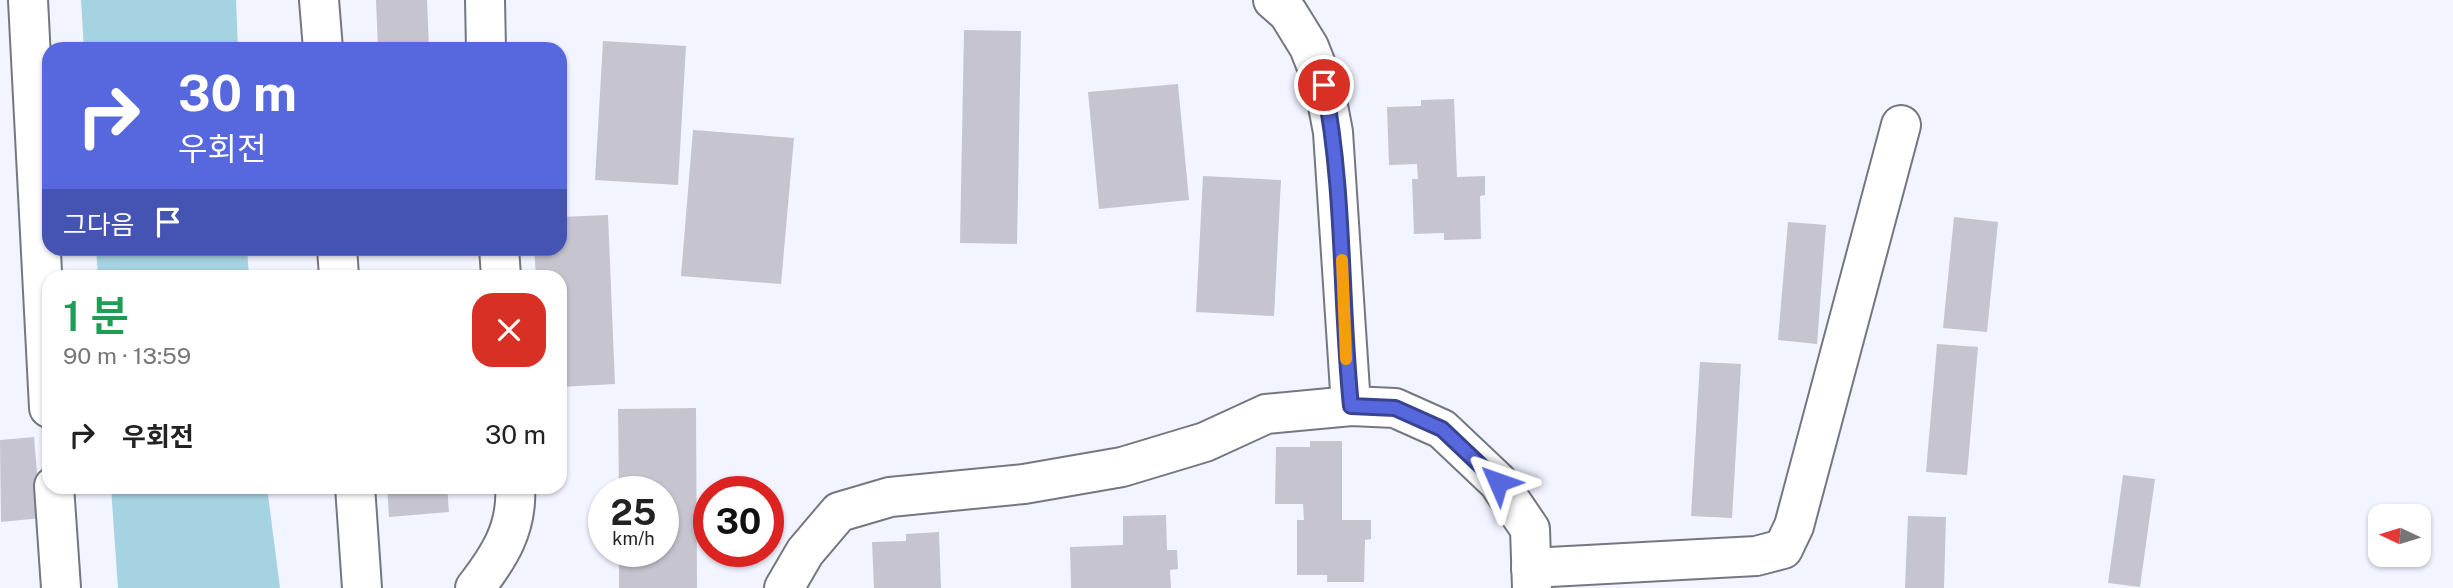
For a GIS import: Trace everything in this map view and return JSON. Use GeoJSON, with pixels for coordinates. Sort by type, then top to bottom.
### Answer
{"type":"FeatureCollection","features":[{"type":"Feature","properties":{"kind":"street"},"geometry":{"type":"LineString","coordinates":[[29,0],[42,270]]}},
{"type":"Feature","properties":{"kind":"street"},"geometry":{"type":"LineString","coordinates":[[319,0],[322,42]]}},
{"type":"Feature","properties":{"kind":"street"},"geometry":{"type":"LineString","coordinates":[[485,0],[486,42]]}},
{"type":"Feature","properties":{"kind":"street"},"geometry":{"type":"LineString","coordinates":[[1273,0],[1288,13],[1309,47],[1324,85],[1333,132],[1351,406]]}},
{"type":"Feature","properties":{"kind":"street"},"geometry":{"type":"LineString","coordinates":[[784,588],[805,552],[839,512],[890,497],[1024,484],[1122,467],[1205,442],[1266,414],[1351,406],[1395,408],[1442,429],[1498,482],[1530,529],[1532,578],[1756,556],[1783,549],[1794,526],[1901,125]]}},
{"type":"Feature","properties":{"kind":"street"},"geometry":{"type":"LineString","coordinates":[[55,494],[61,588]]}},
{"type":"Feature","properties":{"kind":"street"},"geometry":{"type":"LineString","coordinates":[[356,494],[362,588]]}},
{"type":"Feature","properties":{"kind":"street"},"geometry":{"type":"LineString","coordinates":[[475,588],[501,554],[512,526],[514,494]]}},
{"type":"Feature","properties":{"kind":"water"},"geometry":{"type":"Polygon","coordinates":[[[81,0],[236,0],[238,42],[84,42],[81,0]]]}},
{"type":"Feature","properties":{"kind":"water"},"geometry":{"type":"Polygon","coordinates":[[[97,256],[248,256],[249,270],[98,270],[97,256]]]}},
{"type":"Feature","properties":{"kind":"water"},"geometry":{"type":"Polygon","coordinates":[[[111,494],[268,494],[280,588],[118,588],[111,494]]]}},
{"type":"Feature","properties":{"kind":"building"},"geometry":{"type":"Polygon","coordinates":[[[376,0],[427,0],[429,42],[378,42],[376,0]]]}},
{"type":"Feature","properties":{"kind":"building"},"geometry":{"type":"Polygon","coordinates":[[[964,30],[1021,31],[1017,244],[960,243],[964,30]]]}},
{"type":"Feature","properties":{"kind":"building"},"geometry":{"type":"Polygon","coordinates":[[[603,41],[686,46],[678,185],[595,180],[603,41]]]}},
{"type":"Feature","properties":{"kind":"building"},"geometry":{"type":"Polygon","coordinates":[[[1178,84],[1189,200],[1099,209],[1088,92],[1178,84]]]}},
{"type":"Feature","properties":{"kind":"building"},"geometry":{"type":"Polygon","coordinates":[[[1454,99],[1457,177],[1485,176],[1485,195],[1480,196],[1481,239],[1444,240],[1444,233],[1414,234],[1412,179],[1418,179],[1417,164],[1389,165],[1387,107],[1421,106],[1421,100],[1454,99]]]}},
{"type":"Feature","properties":{"kind":"building"},"geometry":{"type":"Polygon","coordinates":[[[693,130],[794,138],[781,284],[681,276],[693,130]]]}},
{"type":"Feature","properties":{"kind":"building"},"geometry":{"type":"Polygon","coordinates":[[[1203,176],[1281,180],[1274,316],[1196,312],[1203,176]]]}},
{"type":"Feature","properties":{"kind":"building"},"geometry":{"type":"Polygon","coordinates":[[[608,215],[615,384],[567,387],[567,270],[536,270],[535,256],[567,256],[567,217],[608,215]]]}},
{"type":"Feature","properties":{"kind":"building"},"geometry":{"type":"Polygon","coordinates":[[[1954,217],[1998,222],[1987,332],[1943,328],[1954,217]]]}},
{"type":"Feature","properties":{"kind":"building"},"geometry":{"type":"Polygon","coordinates":[[[1788,222],[1826,225],[1817,344],[1778,340],[1788,222]]]}},
{"type":"Feature","properties":{"kind":"building"},"geometry":{"type":"Polygon","coordinates":[[[1937,344],[1978,347],[1967,475],[1926,472],[1937,344]]]}},
{"type":"Feature","properties":{"kind":"building"},"geometry":{"type":"Polygon","coordinates":[[[1700,362],[1741,364],[1732,518],[1691,516],[1700,362]]]}},
{"type":"Feature","properties":{"kind":"building"},"geometry":{"type":"Polygon","coordinates":[[[696,408],[693,567],[697,567],[697,588],[619,588],[619,567],[679,567],[679,476],[619,476],[618,409],[696,408]]]}},
{"type":"Feature","properties":{"kind":"building"},"geometry":{"type":"Polygon","coordinates":[[[34,437],[41,518],[1,522],[0,440],[34,437]]]}},
{"type":"Feature","properties":{"kind":"building"},"geometry":{"type":"Polygon","coordinates":[[[1310,441],[1342,441],[1342,520],[1371,520],[1371,539],[1365,540],[1364,582],[1327,582],[1327,575],[1297,575],[1297,520],[1304,520],[1303,504],[1275,504],[1276,447],[1310,447],[1310,441]]]}},
{"type":"Feature","properties":{"kind":"building"},"geometry":{"type":"Polygon","coordinates":[[[2123,475],[2155,479],[2140,587],[2108,583],[2123,475]]]}},
{"type":"Feature","properties":{"kind":"building"},"geometry":{"type":"Polygon","coordinates":[[[388,494],[448,494],[449,512],[389,517],[388,494]]]}},
{"type":"Feature","properties":{"kind":"building"},"geometry":{"type":"Polygon","coordinates":[[[1166,515],[1167,550],[1177,550],[1178,569],[1170,570],[1171,588],[1071,588],[1070,547],[1123,545],[1123,516],[1166,515]]]}},
{"type":"Feature","properties":{"kind":"building"},"geometry":{"type":"Polygon","coordinates":[[[1908,516],[1946,517],[1944,588],[1905,588],[1908,516]]]}},
{"type":"Feature","properties":{"kind":"building"},"geometry":{"type":"Polygon","coordinates":[[[939,532],[941,588],[874,588],[872,542],[906,541],[906,534],[939,532]]]}},
{"type":"Feature","properties":{"kind":"slow traffic"},"geometry":{"type":"LineString","coordinates":[[1342,260],[1346,359]]}},
{"type":"Feature","properties":{"kind":"route"},"geometry":{"type":"LineString","coordinates":[[1324,85],[1333,132],[1341,219],[1346,359],[1351,406],[1395,408],[1442,429],[1498,482]]}}]}
